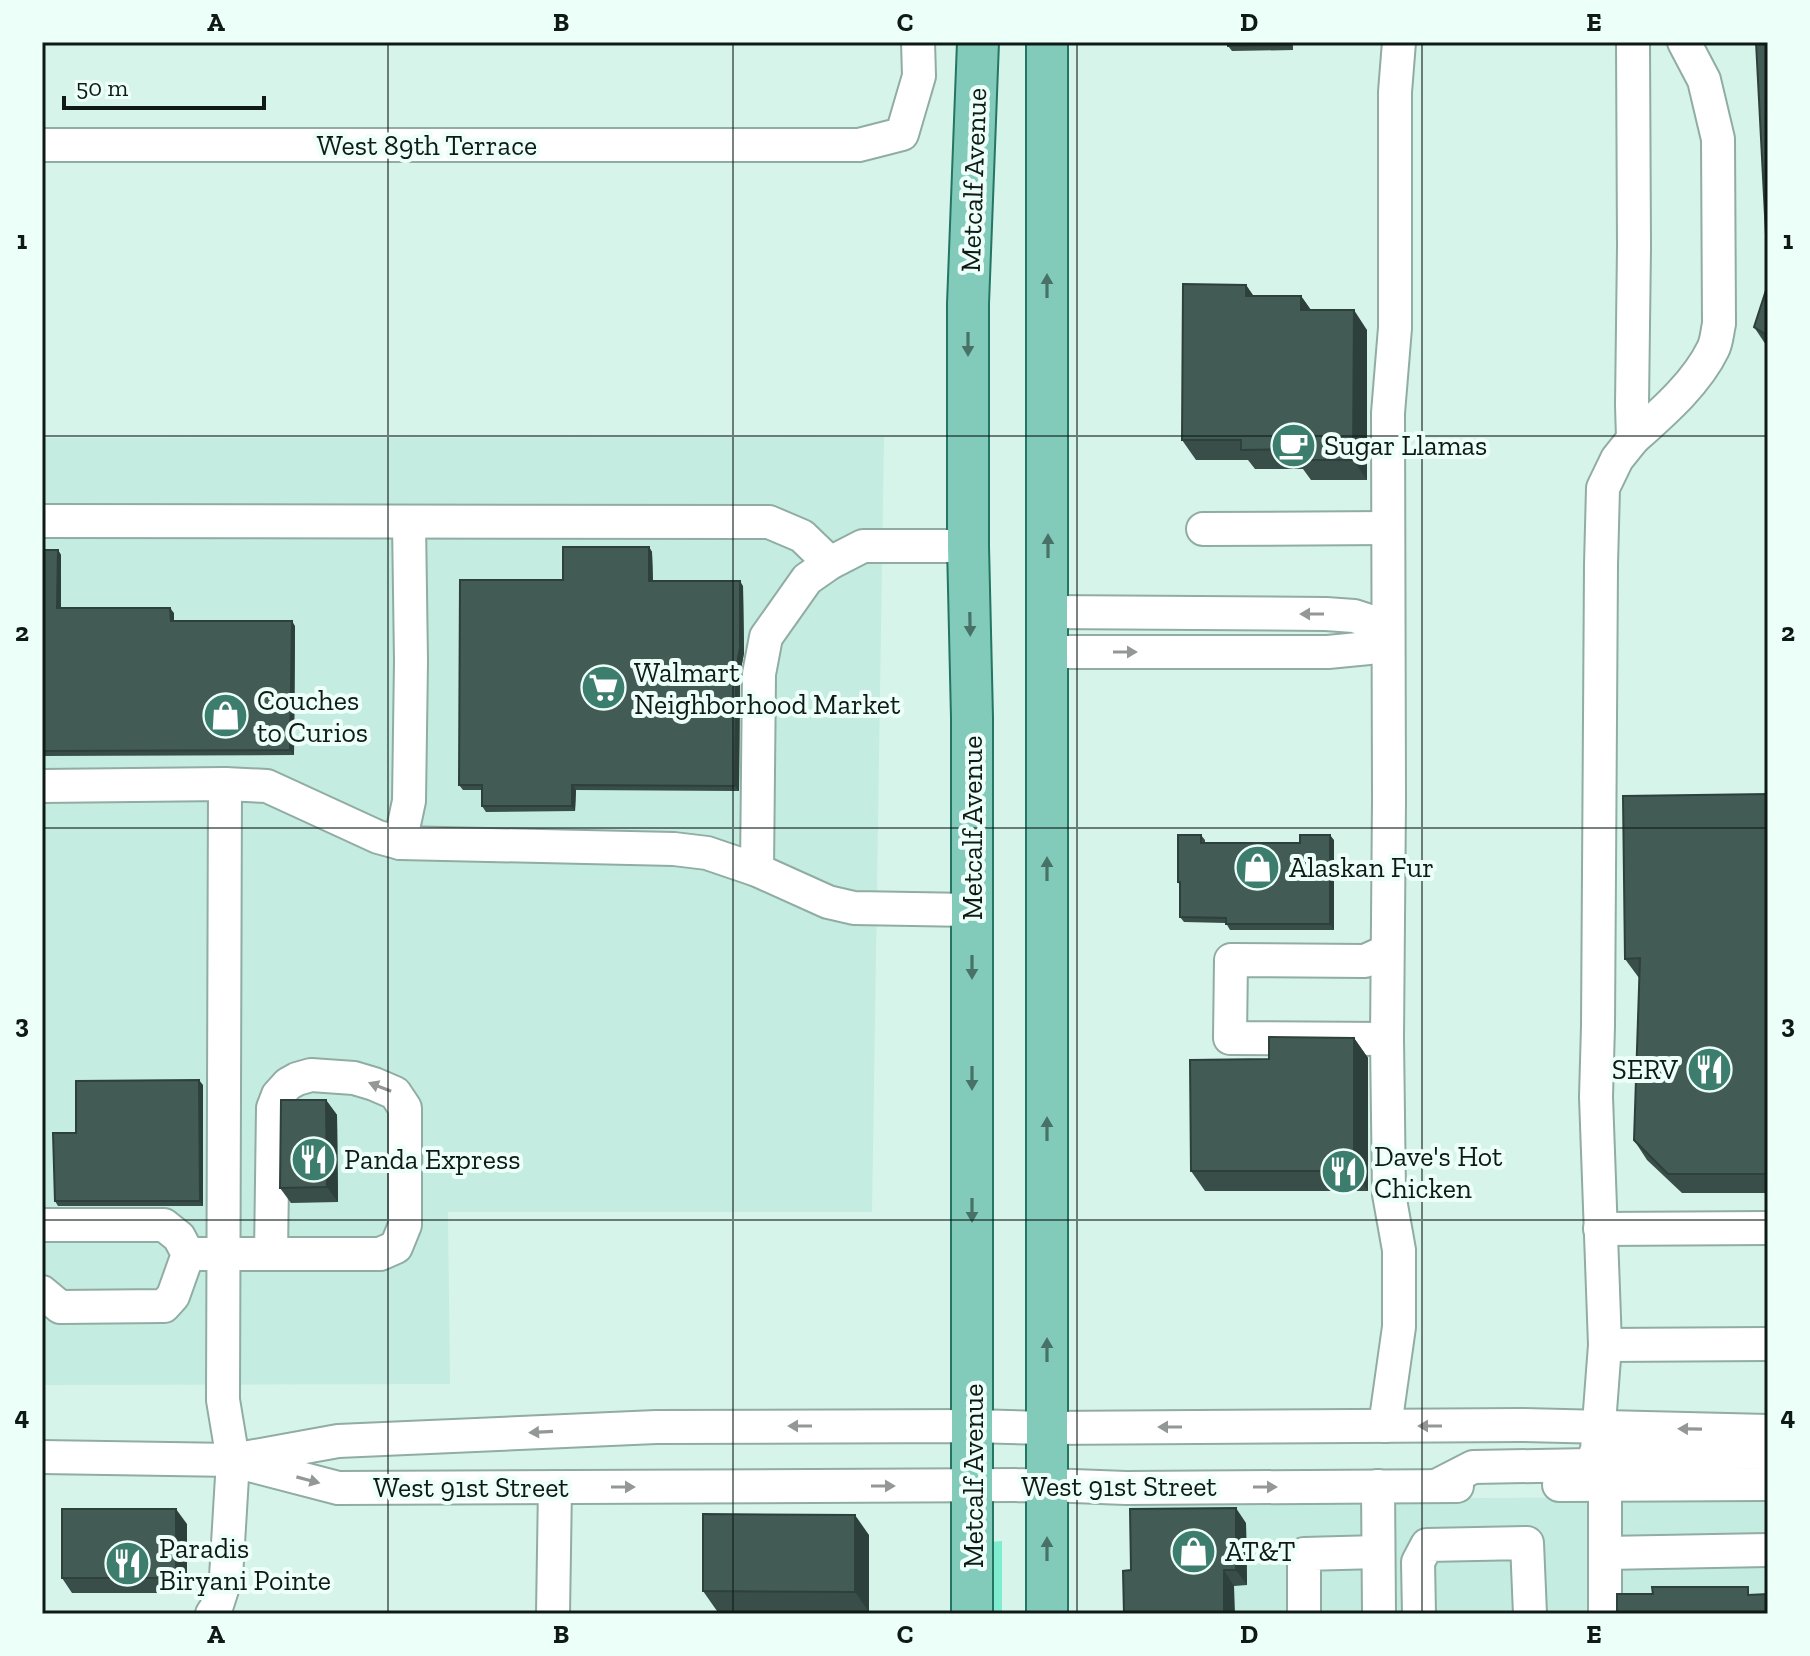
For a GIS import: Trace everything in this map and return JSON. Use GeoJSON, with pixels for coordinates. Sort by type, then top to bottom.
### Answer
{"type":"FeatureCollection","features":[{"type":"Feature","properties":{"kind":"main road","name":"Metcalf Avenue"},"geometry":{"type":"LineString","coordinates":[[972,1614],[972,718],[968,304],[978,42]]}},
{"type":"Feature","properties":{"kind":"main road"},"geometry":{"type":"LineString","coordinates":[[1047,42],[1047,1614]]}},
{"type":"Feature","properties":{"kind":"street","name":"West 89th Terrace"},"geometry":{"type":"LineString","coordinates":[[42,145],[859,145],[902,134],[919,76],[918,42]]}},
{"type":"Feature","properties":{"kind":"street"},"geometry":{"type":"LineString","coordinates":[[1385,1426],[1399,1327],[1399,1250],[1389,1194],[1387,951],[1388,413],[1395,328],[1395,92],[1399,42]]}},
{"type":"Feature","properties":{"kind":"street"},"geometry":{"type":"LineString","coordinates":[[1633,42],[1633,439]]}},
{"type":"Feature","properties":{"kind":"street"},"geometry":{"type":"LineString","coordinates":[[1436,1486],[1473,1467],[1591,1465],[1597,1450],[1605,1345],[1596,1097],[1603,488],[1617,459],[1633,439],[1667,409],[1715,347],[1719,324],[1718,139],[1704,80],[1684,42]]}},
{"type":"Feature","properties":{"kind":"street"},"geometry":{"type":"LineString","coordinates":[[42,521],[769,522],[802,536],[830,563]]}},
{"type":"Feature","properties":{"kind":"street"},"geometry":{"type":"LineString","coordinates":[[400,843],[409,801],[409,522]]}},
{"type":"Feature","properties":{"kind":"street"},"geometry":{"type":"LineString","coordinates":[[1203,529],[1388,528]]}},
{"type":"Feature","properties":{"kind":"street"},"geometry":{"type":"LineString","coordinates":[[757,870],[759,674],[766,637],[807,579],[863,546],[968,546]]}},
{"type":"Feature","properties":{"kind":"street"},"geometry":{"type":"LineString","coordinates":[[1048,612],[1326,614],[1354,616],[1388,627]]}},
{"type":"Feature","properties":{"kind":"street"},"geometry":{"type":"LineString","coordinates":[[1047,652],[1328,652],[1369,648],[1388,627]]}},
{"type":"Feature","properties":{"kind":"street"},"geometry":{"type":"LineString","coordinates":[[212,1614],[226,1577],[233,1460],[223,1400],[225,784]]}},
{"type":"Feature","properties":{"kind":"street"},"geometry":{"type":"LineString","coordinates":[[42,786],[267,786],[378,837],[400,843],[674,849],[707,853],[757,870],[828,902],[854,908],[971,910]]}},
{"type":"Feature","properties":{"kind":"street"},"geometry":{"type":"LineString","coordinates":[[1387,951],[1365,961],[1231,960],[1230,1038],[1387,1039]]}},
{"type":"Feature","properties":{"kind":"street"},"geometry":{"type":"LineString","coordinates":[[188,1254],[271,1254],[380,1254],[396,1247],[405,1225],[405,1108],[395,1093],[354,1078],[311,1075],[297,1079],[278,1095],[273,1108],[271,1254]]}},
{"type":"Feature","properties":{"kind":"street"},"geometry":{"type":"LineString","coordinates":[[42,1225],[164,1225],[179,1237],[188,1254],[173,1296],[164,1306],[60,1307],[42,1292]]}},
{"type":"Feature","properties":{"kind":"street"},"geometry":{"type":"LineString","coordinates":[[1600,1229],[1768,1228]]}},
{"type":"Feature","properties":{"kind":"street"},"geometry":{"type":"LineString","coordinates":[[1605,1345],[1768,1344]]}},
{"type":"Feature","properties":{"kind":"street","name":"West 91st Street"},"geometry":{"type":"LineString","coordinates":[[42,1457],[233,1460],[338,1441],[656,1427],[1522,1425],[1768,1431]]}},
{"type":"Feature","properties":{"kind":"street"},"geometry":{"type":"LineString","coordinates":[[1605,1614],[1607,1467],[1622,1456],[1768,1452]]}},
{"type":"Feature","properties":{"kind":"street","name":"West 91st Street"},"geometry":{"type":"LineString","coordinates":[[233,1460],[338,1488],[1768,1484]]}},
{"type":"Feature","properties":{"kind":"street"},"geometry":{"type":"LineString","coordinates":[[1378,1486],[1379,1614]]}},
{"type":"Feature","properties":{"kind":"street"},"geometry":{"type":"LineString","coordinates":[[553,1614],[555,1487]]}},
{"type":"Feature","properties":{"kind":"street"},"geometry":{"type":"LineString","coordinates":[[1419,1614],[1418,1562],[1427,1545],[1527,1543],[1530,1614]]}},
{"type":"Feature","properties":{"kind":"street"},"geometry":{"type":"LineString","coordinates":[[1605,1553],[1768,1550]]}},
{"type":"Feature","properties":{"kind":"street"},"geometry":{"type":"LineString","coordinates":[[1304,1614],[1304,1554],[1378,1552]]}},
{"type":"Feature","properties":{"kind":"shaded area"},"geometry":{"type":"Polygon","coordinates":[[[884,437],[872,1212],[448,1212],[450,1384],[42,1385],[42,438],[884,437]]]}},
{"type":"Feature","properties":{"kind":"shaded area"},"geometry":{"type":"Polygon","coordinates":[[[1768,1497],[1768,1614],[1131,1614],[1130,1507],[1144,1502],[1190,1499],[1768,1497]]]}},
{"type":"Feature","properties":{"kind":"green space"},"geometry":{"type":"Polygon","coordinates":[[[1002,1541],[1002,1614],[983,1614],[989,1542],[1002,1541]]]}},
{"type":"Feature","properties":{"kind":"building"},"geometry":{"type":"Polygon","coordinates":[[[1228,42],[1290,42],[1290,45],[1228,46],[1228,42]]]}},
{"type":"Feature","properties":{"kind":"building"},"geometry":{"type":"Polygon","coordinates":[[[1756,42],[1768,42],[1768,273],[1756,42]]]}},
{"type":"Feature","properties":{"kind":"building"},"geometry":{"type":"Polygon","coordinates":[[[1183,284],[1246,285],[1246,296],[1301,296],[1301,310],[1354,310],[1353,460],[1297,460],[1297,449],[1241,450],[1241,440],[1182,440],[1183,284]]]}},
{"type":"Feature","properties":{"kind":"building"},"geometry":{"type":"Polygon","coordinates":[[[1768,284],[1768,336],[1754,327],[1768,284]]]}},
{"type":"Feature","properties":{"kind":"building","name":"Walmart Neighborhood Market"},"geometry":{"type":"Polygon","coordinates":[[[563,547],[649,547],[649,581],[740,581],[735,786],[572,785],[572,806],[482,806],[482,785],[459,785],[460,580],[563,580],[563,547]]]}},
{"type":"Feature","properties":{"kind":"building"},"geometry":{"type":"Polygon","coordinates":[[[42,550],[58,550],[57,608],[170,608],[171,621],[292,621],[290,750],[42,751],[42,550]]]}},
{"type":"Feature","properties":{"kind":"building","name":"SERV"},"geometry":{"type":"Polygon","coordinates":[[[1768,794],[1768,1174],[1668,1174],[1634,1140],[1640,958],[1625,959],[1623,796],[1768,794]]]}},
{"type":"Feature","properties":{"kind":"building","name":"Alaskan Fur"},"geometry":{"type":"Polygon","coordinates":[[[1178,835],[1201,835],[1201,843],[1300,843],[1300,835],[1330,835],[1330,924],[1226,924],[1226,918],[1180,917],[1178,835]]]}},
{"type":"Feature","properties":{"kind":"building"},"geometry":{"type":"Polygon","coordinates":[[[1269,1037],[1354,1038],[1354,1171],[1191,1171],[1190,1060],[1269,1059],[1269,1037]]]}},
{"type":"Feature","properties":{"kind":"building"},"geometry":{"type":"Polygon","coordinates":[[[199,1080],[200,1201],[55,1201],[53,1133],[76,1133],[76,1081],[199,1080]]]}},
{"type":"Feature","properties":{"kind":"building","name":"Panda Express"},"geometry":{"type":"Polygon","coordinates":[[[281,1100],[326,1100],[327,1187],[280,1188],[281,1100]]]}},
{"type":"Feature","properties":{"kind":"building"},"geometry":{"type":"Polygon","coordinates":[[[1236,1508],[1236,1570],[1224,1570],[1224,1614],[1124,1614],[1123,1571],[1131,1570],[1130,1509],[1236,1508]]]}},
{"type":"Feature","properties":{"kind":"building"},"geometry":{"type":"Polygon","coordinates":[[[62,1509],[176,1509],[176,1578],[62,1578],[62,1509]]]}},
{"type":"Feature","properties":{"kind":"building"},"geometry":{"type":"Polygon","coordinates":[[[703,1514],[855,1515],[855,1592],[703,1591],[703,1514]]]}},
{"type":"Feature","properties":{"kind":"building"},"geometry":{"type":"Polygon","coordinates":[[[1652,1587],[1748,1587],[1748,1595],[1768,1594],[1768,1614],[1617,1614],[1617,1594],[1653,1594],[1652,1587]]]}},
{"type":"Feature","properties":{"kind":"place","name":"Sugar Llamas"},"geometry":{"type":"Point","coordinates":[1293,445]}},
{"type":"Feature","properties":{"kind":"place","name":"Walmart Neighborhood Market"},"geometry":{"type":"Point","coordinates":[603,688]}},
{"type":"Feature","properties":{"kind":"place","name":"Couches to Curios"},"geometry":{"type":"Point","coordinates":[226,716]}},
{"type":"Feature","properties":{"kind":"place","name":"Alaskan Fur"},"geometry":{"type":"Point","coordinates":[1258,867]}},
{"type":"Feature","properties":{"kind":"place","name":"SERV"},"geometry":{"type":"Point","coordinates":[1709,1069]}},
{"type":"Feature","properties":{"kind":"place","name":"Panda Express"},"geometry":{"type":"Point","coordinates":[313,1159]}},
{"type":"Feature","properties":{"kind":"place","name":"Dave's Hot Chicken"},"geometry":{"type":"Point","coordinates":[1343,1172]}},
{"type":"Feature","properties":{"kind":"place","name":"AT&T"},"geometry":{"type":"Point","coordinates":[1194,1551]}},
{"type":"Feature","properties":{"kind":"place","name":"Paradis Biryani Pointe"},"geometry":{"type":"Point","coordinates":[128,1564]}}]}
